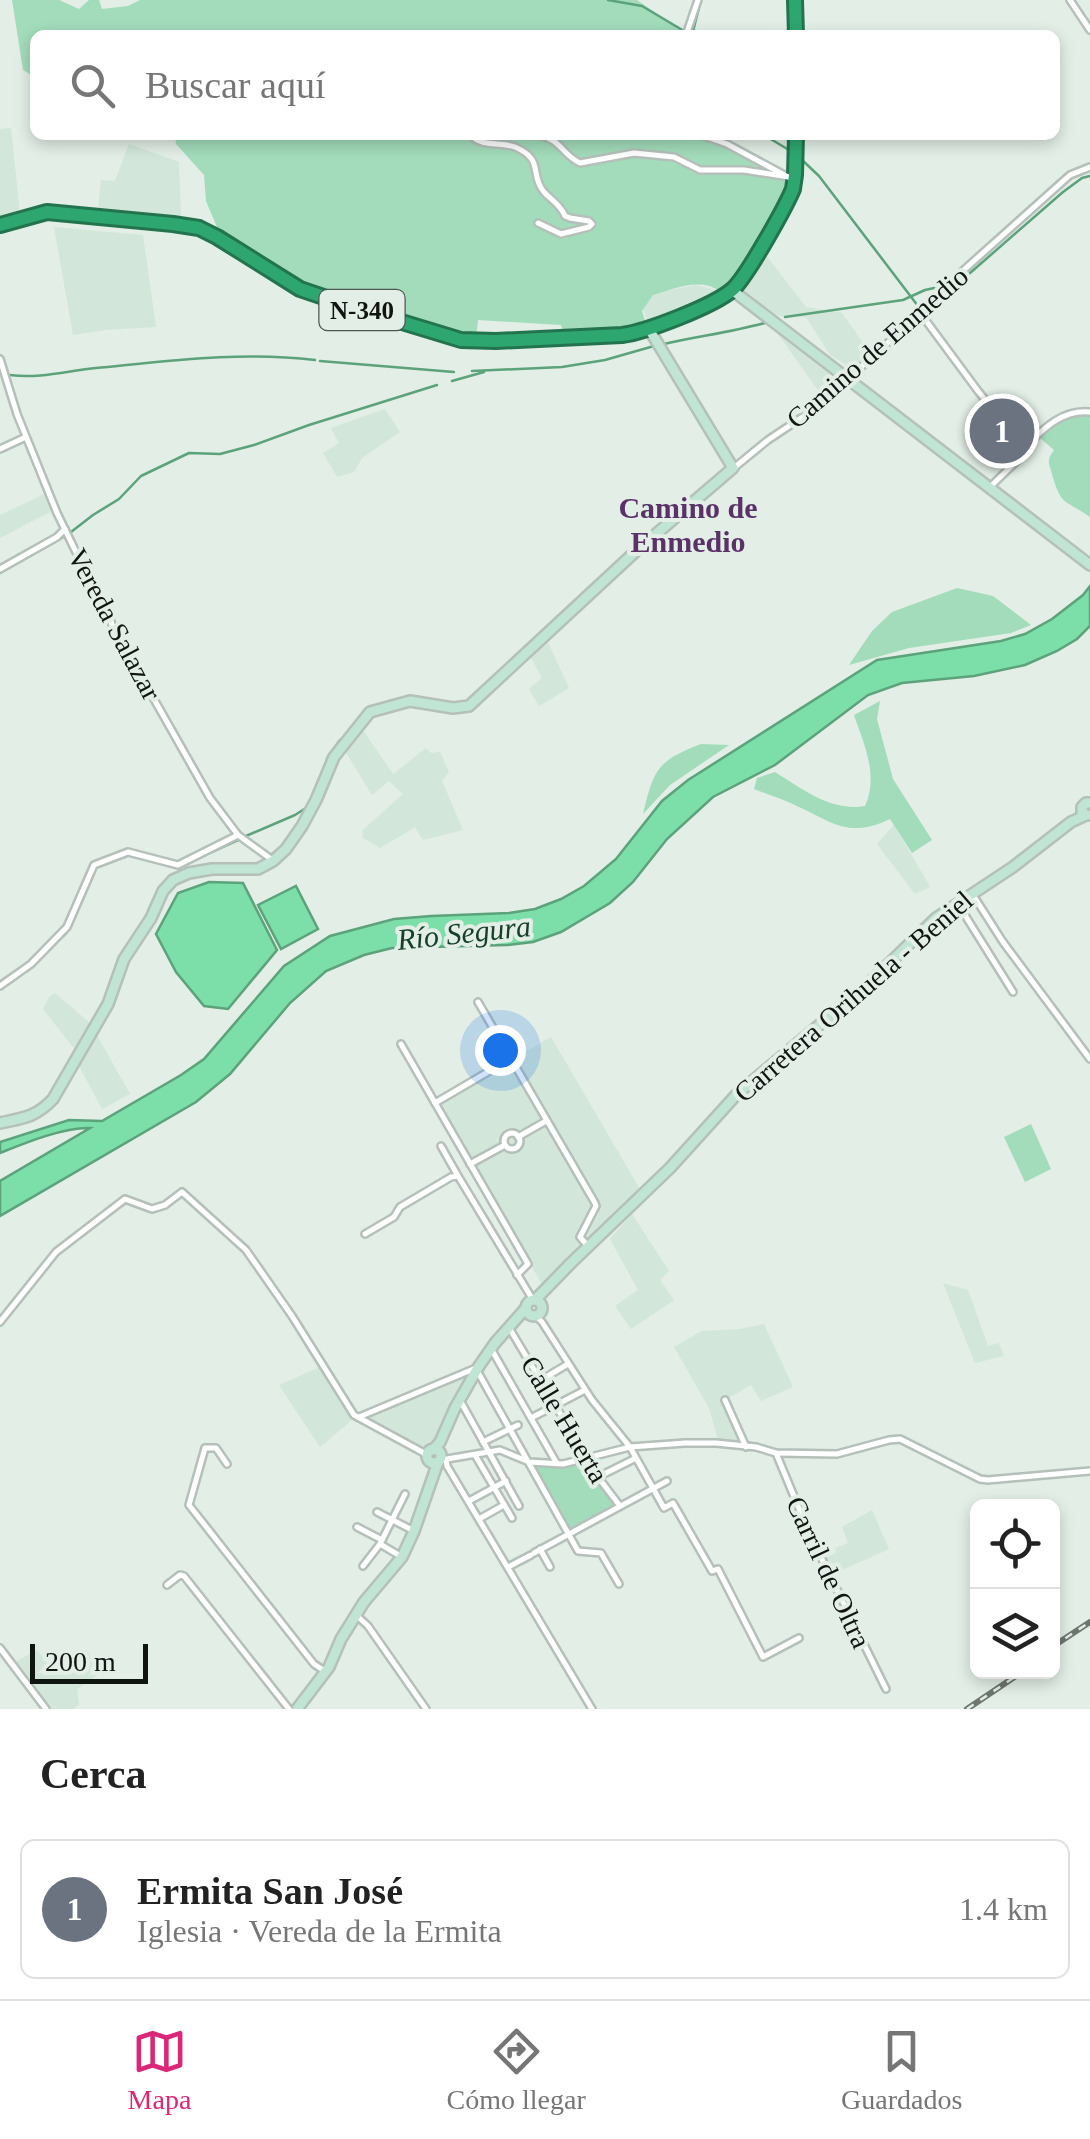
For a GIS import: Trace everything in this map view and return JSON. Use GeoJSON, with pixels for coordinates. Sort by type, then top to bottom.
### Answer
{"type":"FeatureCollection","features":[{"type":"Feature","properties":{"kind":"highway"},"geometry":{"type":"LineString","coordinates":[[796,0],[796,30]]}},
{"type":"Feature","properties":{"kind":"highway","name":"N-340"},"geometry":{"type":"LineString","coordinates":[[0,226],[47,212],[186,225],[210,232],[287,282],[314,294],[461,340],[622,336],[648,329],[726,294],[743,276],[786,204],[796,140]]}},
{"type":"Feature","properties":{"kind":"main road"},"geometry":{"type":"LineString","coordinates":[[743,276],[747,302]]}},
{"type":"Feature","properties":{"kind":"main road"},"geometry":{"type":"LineString","coordinates":[[726,294],[747,302],[1090,565]]}},
{"type":"Feature","properties":{"kind":"main road"},"geometry":{"type":"LineString","coordinates":[[648,329],[733,468]]}},
{"type":"Feature","properties":{"kind":"main road","name":"Camino de Enmedio"},"geometry":{"type":"LineString","coordinates":[[273,861],[302,826],[334,757],[370,712],[410,701],[453,708],[469,706],[733,468]]}},
{"type":"Feature","properties":{"kind":"main road","name":"Carretera Orihuela - Beniel"},"geometry":{"type":"LineString","coordinates":[[438,1458],[440,1442],[455,1408],[495,1343],[536,1310],[550,1290],[737,1094],[866,986],[936,918],[1013,867],[1088,809]]}},
{"type":"Feature","properties":{"kind":"main road"},"geometry":{"type":"LineString","coordinates":[[0,1123],[41,1111],[53,1098],[108,1004],[124,960],[151,918],[163,890],[173,880],[212,869],[258,869],[273,861]]}},
{"type":"Feature","properties":{"kind":"main road","name":"Carretera Orihuela - Beniel"},"geometry":{"type":"LineString","coordinates":[[297,1709],[326,1672],[356,1615],[402,1557],[474,1372],[536,1310],[588,1246],[650,1186]]}},
{"type":"Feature","properties":{"kind":"street"},"geometry":{"type":"LineString","coordinates":[[687,30],[698,0]]}},
{"type":"Feature","properties":{"kind":"street"},"geometry":{"type":"LineString","coordinates":[[1070,0],[1090,30]]}},
{"type":"Feature","properties":{"kind":"street"},"geometry":{"type":"LineString","coordinates":[[476,140],[507,145],[525,153],[534,161],[543,191],[565,216],[592,224],[562,234],[538,223]]}},
{"type":"Feature","properties":{"kind":"street"},"geometry":{"type":"LineString","coordinates":[[554,140],[580,163],[634,152],[674,157],[700,170],[744,170],[792,179]]}},
{"type":"Feature","properties":{"kind":"street"},"geometry":{"type":"LineString","coordinates":[[715,140],[792,179]]}},
{"type":"Feature","properties":{"kind":"street","name":"Camino de Enmedio"},"geometry":{"type":"LineString","coordinates":[[733,468],[806,416],[1070,175],[1090,167]]}},
{"type":"Feature","properties":{"kind":"street"},"geometry":{"type":"LineString","coordinates":[[921,314],[1027,451],[989,488]]}},
{"type":"Feature","properties":{"kind":"street","name":"Vereda Salazar"},"geometry":{"type":"LineString","coordinates":[[0,360],[2,379],[16,414],[65,529],[108,610],[112,625],[210,798],[238,835],[273,861]]}},
{"type":"Feature","properties":{"kind":"street"},"geometry":{"type":"LineString","coordinates":[[1024,448],[1053,421],[1076,411],[1090,412]]}},
{"type":"Feature","properties":{"kind":"street"},"geometry":{"type":"LineString","coordinates":[[0,449],[26,437]]}},
{"type":"Feature","properties":{"kind":"street"},"geometry":{"type":"LineString","coordinates":[[0,569],[65,529]]}},
{"type":"Feature","properties":{"kind":"street"},"geometry":{"type":"LineString","coordinates":[[0,986],[32,964],[68,928],[94,866],[128,852],[178,865],[238,835]]}},
{"type":"Feature","properties":{"kind":"street"},"geometry":{"type":"LineString","coordinates":[[972,892],[1003,942],[1090,1060]]}},
{"type":"Feature","properties":{"kind":"street"},"geometry":{"type":"LineString","coordinates":[[957,902],[1012,992]]}},
{"type":"Feature","properties":{"kind":"street"},"geometry":{"type":"LineString","coordinates":[[478,1002],[596,1206],[580,1238],[588,1246]]}},
{"type":"Feature","properties":{"kind":"street"},"geometry":{"type":"LineString","coordinates":[[402,1044],[528,1264],[516,1275]]}},
{"type":"Feature","properties":{"kind":"street"},"geometry":{"type":"LineString","coordinates":[[435,1102],[510,1059]]}},
{"type":"Feature","properties":{"kind":"street"},"geometry":{"type":"LineString","coordinates":[[518,1137],[546,1121]]}},
{"type":"Feature","properties":{"kind":"street"},"geometry":{"type":"LineString","coordinates":[[505,1145],[508,1134],[518,1137]]}},
{"type":"Feature","properties":{"kind":"street"},"geometry":{"type":"LineString","coordinates":[[505,1145],[517,1146],[518,1137]]}},
{"type":"Feature","properties":{"kind":"street"},"geometry":{"type":"LineString","coordinates":[[470,1164],[505,1145]]}},
{"type":"Feature","properties":{"kind":"street"},"geometry":{"type":"LineString","coordinates":[[441,1146],[585,1390],[630,1448],[664,1508],[672,1503],[676,1507],[712,1571],[718,1569],[762,1657],[799,1638]]}},
{"type":"Feature","properties":{"kind":"street"},"geometry":{"type":"LineString","coordinates":[[364,1234],[394,1217],[400,1206],[458,1176]]}},
{"type":"Feature","properties":{"kind":"street"},"geometry":{"type":"LineString","coordinates":[[0,1322],[56,1252],[125,1199],[152,1210],[182,1192],[246,1250],[354,1414],[438,1458],[468,1501],[592,1709]]}},
{"type":"Feature","properties":{"kind":"street","name":"Calle Huerta"},"geometry":{"type":"LineString","coordinates":[[511,1331],[598,1477],[620,1506]]}},
{"type":"Feature","properties":{"kind":"street"},"geometry":{"type":"LineString","coordinates":[[493,1352],[556,1464]]}},
{"type":"Feature","properties":{"kind":"street"},"geometry":{"type":"LineString","coordinates":[[542,1380],[568,1364]]}},
{"type":"Feature","properties":{"kind":"street"},"geometry":{"type":"LineString","coordinates":[[359,1418],[474,1372],[514,1427],[578,1551],[600,1554],[619,1584]]}},
{"type":"Feature","properties":{"kind":"street"},"geometry":{"type":"LineString","coordinates":[[531,1418],[585,1390]]}},
{"type":"Feature","properties":{"kind":"street"},"geometry":{"type":"LineString","coordinates":[[725,1400],[746,1447]]}},
{"type":"Feature","properties":{"kind":"street"},"geometry":{"type":"LineString","coordinates":[[462,1402],[519,1506]]}},
{"type":"Feature","properties":{"kind":"street"},"geometry":{"type":"LineString","coordinates":[[483,1442],[514,1427]]}},
{"type":"Feature","properties":{"kind":"street"},"geometry":{"type":"LineString","coordinates":[[438,1458],[504,1451],[529,1462],[556,1464],[630,1448],[685,1442],[776,1453],[836,1454],[900,1439],[980,1479],[1090,1471]]}},
{"type":"Feature","properties":{"kind":"street"},"geometry":{"type":"LineString","coordinates":[[227,1464],[216,1448],[205,1448],[189,1505],[303,1650],[326,1672]]}},
{"type":"Feature","properties":{"kind":"street","name":"Carril de Oltra"},"geometry":{"type":"LineString","coordinates":[[776,1453],[810,1535],[886,1690]]}},
{"type":"Feature","properties":{"kind":"street"},"geometry":{"type":"LineString","coordinates":[[474,1455],[512,1518]]}},
{"type":"Feature","properties":{"kind":"street"},"geometry":{"type":"LineString","coordinates":[[598,1477],[636,1458]]}},
{"type":"Feature","properties":{"kind":"street"},"geometry":{"type":"LineString","coordinates":[[468,1501],[506,1481]]}},
{"type":"Feature","properties":{"kind":"street"},"geometry":{"type":"LineString","coordinates":[[508,1567],[667,1481]]}},
{"type":"Feature","properties":{"kind":"street"},"geometry":{"type":"LineString","coordinates":[[363,1566],[381,1542],[405,1494]]}},
{"type":"Feature","properties":{"kind":"street"},"geometry":{"type":"LineString","coordinates":[[479,1519],[504,1505]]}},
{"type":"Feature","properties":{"kind":"street"},"geometry":{"type":"LineString","coordinates":[[377,1512],[414,1532]]}},
{"type":"Feature","properties":{"kind":"street"},"geometry":{"type":"LineString","coordinates":[[357,1527],[402,1557]]}},
{"type":"Feature","properties":{"kind":"street"},"geometry":{"type":"LineString","coordinates":[[535,1552],[550,1566]]}},
{"type":"Feature","properties":{"kind":"street"},"geometry":{"type":"LineString","coordinates":[[167,1585],[184,1576],[288,1709]]}},
{"type":"Feature","properties":{"kind":"street"},"geometry":{"type":"LineString","coordinates":[[356,1615],[368,1626],[426,1709]]}},
{"type":"Feature","properties":{"kind":"street"},"geometry":{"type":"LineString","coordinates":[[0,1648],[46,1709]]}},
{"type":"Feature","properties":{"kind":"shaded area"},"geometry":{"type":"Polygon","coordinates":[[[12,0],[59,0],[79,9],[89,0],[99,0],[102,9],[128,6],[140,0],[637,0],[680,30],[30,30],[30,74],[23,70],[12,0]]]}},
{"type":"Feature","properties":{"kind":"shaded area"},"geometry":{"type":"Polygon","coordinates":[[[11,128],[20,214],[0,221],[0,129],[11,128]]]}},
{"type":"Feature","properties":{"kind":"shaded area"},"geometry":{"type":"Polygon","coordinates":[[[176,140],[713,140],[789,180],[749,257],[719,291],[695,285],[653,295],[642,311],[646,324],[631,329],[564,333],[561,325],[478,320],[476,338],[393,315],[395,301],[345,290],[342,298],[288,278],[219,232],[206,201],[204,175],[176,140]]]}},
{"type":"Feature","properties":{"kind":"shaded area"},"geometry":{"type":"Polygon","coordinates":[[[129,144],[179,162],[181,219],[98,210],[101,180],[115,181],[129,144]]]}},
{"type":"Feature","properties":{"kind":"shaded area"},"geometry":{"type":"Polygon","coordinates":[[[54,227],[143,235],[156,327],[73,335],[54,227]]]}},
{"type":"Feature","properties":{"kind":"shaded area"},"geometry":{"type":"Polygon","coordinates":[[[765,254],[806,307],[842,313],[871,354],[853,369],[830,355],[806,317],[780,316],[733,298],[706,300],[648,322],[642,306],[649,294],[696,285],[720,291],[745,281],[765,254]]]}},
{"type":"Feature","properties":{"kind":"shaded area"},"geometry":{"type":"Polygon","coordinates":[[[771,324],[840,378],[834,387],[822,396],[771,324]]]}},
{"type":"Feature","properties":{"kind":"shaded area"},"geometry":{"type":"Polygon","coordinates":[[[385,409],[400,432],[362,458],[354,472],[337,477],[323,453],[339,443],[331,428],[385,409]]]}},
{"type":"Feature","properties":{"kind":"shaded area"},"geometry":{"type":"Polygon","coordinates":[[[1090,416],[1090,517],[1061,497],[1049,464],[1054,450],[1038,436],[1055,424],[1090,416]]]}},
{"type":"Feature","properties":{"kind":"shaded area"},"geometry":{"type":"Polygon","coordinates":[[[45,494],[52,511],[0,538],[0,515],[45,494]]]}},
{"type":"Feature","properties":{"kind":"shaded area"},"geometry":{"type":"Polygon","coordinates":[[[957,588],[993,596],[1031,625],[1011,633],[909,648],[849,665],[872,631],[892,612],[957,588]]]}},
{"type":"Feature","properties":{"kind":"shaded area"},"geometry":{"type":"Polygon","coordinates":[[[546,638],[569,688],[539,706],[529,689],[542,678],[529,654],[546,638]]]}},
{"type":"Feature","properties":{"kind":"shaded area"},"geometry":{"type":"Polygon","coordinates":[[[880,701],[877,719],[893,779],[932,840],[912,853],[890,819],[864,828],[843,826],[754,789],[757,778],[775,772],[829,802],[865,806],[870,772],[854,715],[880,701]]]}},
{"type":"Feature","properties":{"kind":"shaded area"},"geometry":{"type":"Polygon","coordinates":[[[362,729],[393,774],[426,748],[431,753],[440,752],[449,772],[442,781],[463,830],[423,840],[415,827],[380,848],[363,838],[362,831],[403,794],[389,781],[372,795],[345,751],[362,729]]]}},
{"type":"Feature","properties":{"kind":"shaded area"},"geometry":{"type":"Polygon","coordinates":[[[701,744],[729,745],[670,785],[643,814],[660,768],[701,744]]]}},
{"type":"Feature","properties":{"kind":"shaded area"},"geometry":{"type":"Polygon","coordinates":[[[894,825],[930,887],[915,894],[877,844],[894,825]]]}},
{"type":"Feature","properties":{"kind":"shaded area"},"geometry":{"type":"Polygon","coordinates":[[[55,993],[91,1024],[77,1052],[43,1009],[55,993]]]}},
{"type":"Feature","properties":{"kind":"shaded area"},"geometry":{"type":"Polygon","coordinates":[[[95,1032],[130,1094],[102,1109],[77,1062],[95,1032]]]}},
{"type":"Feature","properties":{"kind":"shaded area"},"geometry":{"type":"Polygon","coordinates":[[[551,1037],[641,1191],[543,1286],[437,1103],[551,1037]]]}},
{"type":"Feature","properties":{"kind":"shaded area"},"geometry":{"type":"Polygon","coordinates":[[[1031,1124],[1051,1169],[1025,1182],[1004,1137],[1031,1124]]]}},
{"type":"Feature","properties":{"kind":"shaded area"},"geometry":{"type":"Polygon","coordinates":[[[632,1214],[669,1271],[660,1280],[674,1300],[631,1329],[615,1306],[638,1290],[610,1239],[632,1214]]]}},
{"type":"Feature","properties":{"kind":"shaded area"},"geometry":{"type":"Polygon","coordinates":[[[943,1283],[968,1290],[988,1346],[999,1343],[1004,1356],[975,1363],[943,1283]]]}},
{"type":"Feature","properties":{"kind":"shaded area"},"geometry":{"type":"Polygon","coordinates":[[[764,1324],[793,1387],[761,1401],[751,1385],[725,1400],[740,1443],[718,1440],[709,1408],[674,1347],[702,1331],[764,1324]]]}},
{"type":"Feature","properties":{"kind":"shaded area"},"geometry":{"type":"Polygon","coordinates":[[[320,1367],[353,1419],[320,1447],[279,1385],[320,1367]]]}},
{"type":"Feature","properties":{"kind":"shaded area"},"geometry":{"type":"Polygon","coordinates":[[[465,1375],[444,1432],[425,1451],[365,1417],[465,1375]]]}},
{"type":"Feature","properties":{"kind":"shaded area"},"geometry":{"type":"Polygon","coordinates":[[[585,1463],[615,1505],[569,1531],[533,1465],[585,1463]]]}},
{"type":"Feature","properties":{"kind":"shaded area"},"geometry":{"type":"Polygon","coordinates":[[[872,1510],[889,1549],[831,1575],[824,1558],[848,1543],[842,1527],[872,1510]]]}},
{"type":"Feature","properties":{"kind":"shaded area"},"geometry":{"type":"Polygon","coordinates":[[[37,1650],[52,1670],[86,1650],[102,1672],[77,1689],[79,1705],[73,1709],[48,1709],[15,1662],[37,1650]]]}},
{"type":"Feature","properties":{"kind":"water","name":"Río Segura"},"geometry":{"type":"Polygon","coordinates":[[[1090,586],[1090,626],[1077,639],[1025,665],[974,676],[902,683],[868,695],[775,765],[713,797],[667,839],[633,882],[610,903],[561,932],[533,942],[507,945],[392,948],[326,971],[290,1003],[230,1074],[196,1102],[0,1216],[0,1181],[90,1128],[57,1133],[0,1153],[0,1142],[69,1120],[102,1121],[181,1075],[204,1059],[284,966],[330,936],[394,919],[509,913],[561,899],[584,886],[616,859],[662,801],[688,780],[877,660],[1025,634],[1052,619],[1090,586]]]}},
{"type":"Feature","properties":{"kind":"water"},"geometry":{"type":"Polygon","coordinates":[[[209,882],[243,883],[277,950],[228,1009],[204,1006],[176,972],[156,934],[178,893],[209,882]]]}},
{"type":"Feature","properties":{"kind":"water"},"geometry":{"type":"Polygon","coordinates":[[[296,886],[318,929],[281,949],[258,905],[296,886]]]}},
{"type":"Feature","properties":{"kind":"waterway"},"geometry":{"type":"LineString","coordinates":[[608,0],[642,6],[682,30]]}},
{"type":"Feature","properties":{"kind":"waterway"},"geometry":{"type":"LineString","coordinates":[[693,30],[701,0]]}},
{"type":"Feature","properties":{"kind":"waterway"},"geometry":{"type":"LineString","coordinates":[[772,140],[789,150]]}},
{"type":"Feature","properties":{"kind":"waterway"},"geometry":{"type":"LineString","coordinates":[[801,159],[819,176],[918,306]]}},
{"type":"Feature","properties":{"kind":"waterway"},"geometry":{"type":"LineString","coordinates":[[937,293],[1066,174],[1090,164]]}},
{"type":"Feature","properties":{"kind":"waterway"},"geometry":{"type":"LineString","coordinates":[[954,283],[1063,192],[1090,176]]}},
{"type":"Feature","properties":{"kind":"waterway"},"geometry":{"type":"LineString","coordinates":[[785,317],[903,300],[939,287]]}},
{"type":"Feature","properties":{"kind":"waterway"},"geometry":{"type":"LineString","coordinates":[[664,344],[768,322]]}},
{"type":"Feature","properties":{"kind":"waterway"},"geometry":{"type":"LineString","coordinates":[[472,371],[562,367],[654,346]]}},
{"type":"Feature","properties":{"kind":"waterway"},"geometry":{"type":"LineString","coordinates":[[10,375],[205,358],[315,360]]}},
{"type":"Feature","properties":{"kind":"waterway"},"geometry":{"type":"LineString","coordinates":[[320,361],[454,372]]}},
{"type":"Feature","properties":{"kind":"waterway"},"geometry":{"type":"LineString","coordinates":[[452,381],[484,372]]}},
{"type":"Feature","properties":{"kind":"waterway"},"geometry":{"type":"LineString","coordinates":[[71,532],[119,499],[141,476],[189,453],[220,454],[254,445],[437,385]]}},
{"type":"Feature","properties":{"kind":"waterway"},"geometry":{"type":"LineString","coordinates":[[0,573],[65,536]]}},
{"type":"Feature","properties":{"kind":"waterway"},"geometry":{"type":"LineString","coordinates":[[311,801],[328,757],[340,740]]}},
{"type":"Feature","properties":{"kind":"waterway"},"geometry":{"type":"LineString","coordinates":[[246,836],[306,808]]}},
{"type":"Feature","properties":{"kind":"waterway"},"geometry":{"type":"LineString","coordinates":[[194,860],[238,840]]}},
{"type":"Feature","properties":{"kind":"waterway"},"geometry":{"type":"LineString","coordinates":[[34,964],[66,933],[100,865]]}},
{"type":"Feature","properties":{"kind":"railway"},"geometry":{"type":"LineString","coordinates":[[1060,1642],[1090,1622]]}},
{"type":"Feature","properties":{"kind":"railway"},"geometry":{"type":"LineString","coordinates":[[967,1709],[1012,1679]]}},
{"type":"Feature","properties":{"kind":"place","name":"Ermita San José"},"geometry":{"type":"Point","coordinates":[1002,431]}},
{"type":"Feature","properties":{"kind":"district","name":"Camino de Enmedio"},"geometry":{"type":"Point","coordinates":[688,525]}}]}
